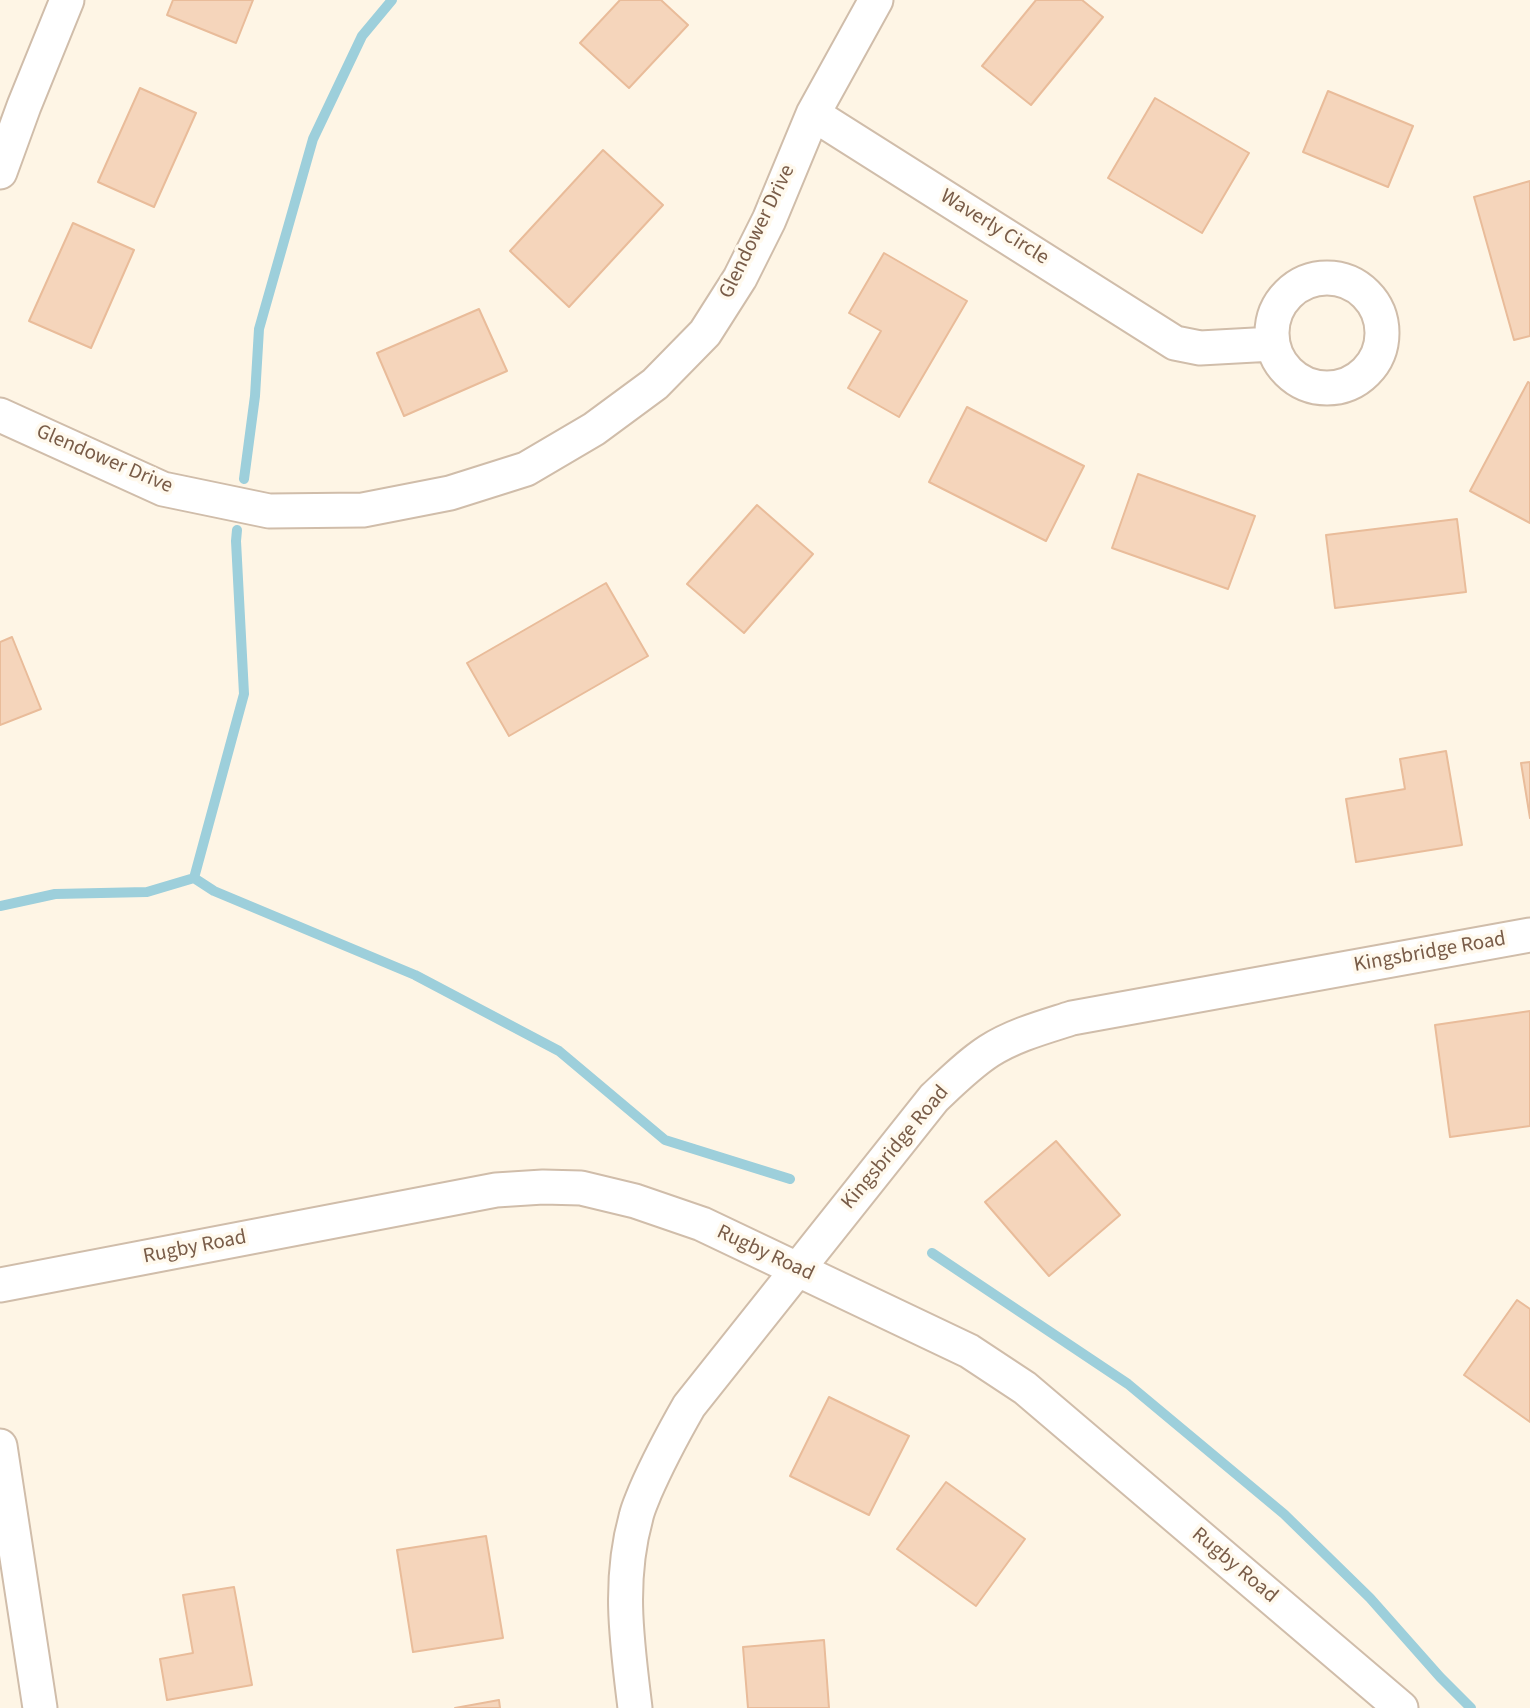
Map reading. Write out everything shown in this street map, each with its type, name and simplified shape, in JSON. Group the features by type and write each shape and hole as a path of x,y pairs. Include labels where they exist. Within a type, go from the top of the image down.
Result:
{"street":[{"path":"0,172 12,100 67,0"},
{"name":"Glendower Drive","path":"0,415 163,489 269,511 363,510 450,493 526,469 594,429 655,384 705,333 740,278 769,220 813,114 876,0"},
{"name":"Waverly Circle","path":"813,114 1175,343 1200,348 1273,344"},
{"name":"Kingsbridge Road","path":"635,1708 626,1632 624,1592 627,1557 636,1514 659,1460 689,1406 934,1098 963,1071 991,1050 1030,1032 1072,1018 1530,935"},
{"name":"Rugby Road","path":"0,1286 496,1190 581,1188 635,1201 702,1224 969,1351 1025,1388 1401,1708"},
{"path":"0,1446 40,1708"}],"building":[{"path":"173,0 253,0 236,43 167,15"},
{"path":"620,0 661,0 688,25 629,88 580,43"},
{"path":"1036,0 1082,0 1103,17 1031,105 982,66"},
{"path":"140,88 196,113 154,207 98,182"},
{"path":"1328,91 1413,126 1388,187 1303,152"},
{"path":"1155,98 1249,153 1202,233 1108,178"},
{"path":"603,150 663,205 569,307 510,251"},
{"path":"1530,181 1530,336 1514,340 1474,197"},
{"path":"73,223 134,250 91,348 29,321"},
{"path":"884,253 967,301 899,417 848,388 881,331 849,313"},
{"path":"479,309 507,371 404,416 377,353"},
{"path":"1528,382 1530,383 1530,523 1470,491"},
{"path":"967,407 1084,466 1046,541 929,482"},
{"path":"1138,474 1255,516 1228,589 1112,548"},
{"path":"757,505 813,554 744,633 687,584"},
{"path":"1457,519 1466,592 1335,608 1326,535"},
{"path":"606,583 648,656 509,736 467,663"},
{"path":"12,637 41,709 0,725 0,642"},
{"path":"1446,751 1462,845 1356,862 1346,799 1405,789 1400,759"},
{"path":"1530,762 1530,818 1521,763"},
{"path":"1530,1011 1530,1126 1450,1137 1435,1025"},
{"path":"1056,1141 1120,1215 1049,1276 985,1202"},
{"path":"1517,1300 1530,1309 1530,1422 1464,1375"},
{"path":"829,1397 909,1436 869,1515 790,1476"},
{"path":"946,1482 1025,1539 976,1606 897,1549"},
{"path":"486,1536 503,1638 413,1652 397,1550"},
{"path":"234,1587 252,1685 167,1700 160,1659 193,1653 183,1595"},
{"path":"824,1640 829,1708 748,1708 743,1647"},
{"path":"499,1700 500,1708 455,1708"}],"waterway":[{"path":"244,479 255,396 259,329 313,139 362,36 392,0"},
{"path":"194,878 244,694 237,530"},
{"path":"194,878 214,891 415,975 559,1051 665,1140 790,1179"},
{"path":"0,906 55,894 147,892 194,878"},
{"path":"932,1253 1128,1384 1284,1514 1370,1598 1471,1708"}]}
